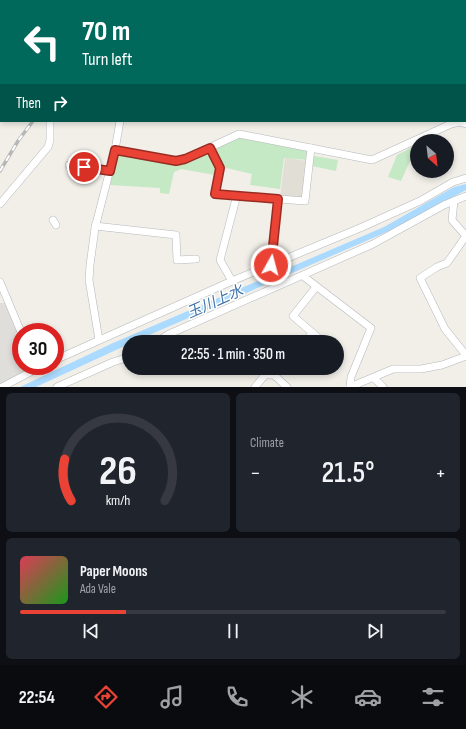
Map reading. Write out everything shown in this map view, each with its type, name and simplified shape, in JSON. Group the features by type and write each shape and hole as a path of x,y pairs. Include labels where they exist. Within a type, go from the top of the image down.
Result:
{"street":[{"path":"0,204 48,147 50,140 50,122"},
{"path":"99,340 89,280 95,226 110,171 120,122"},
{"path":"115,150 176,161 185,159 239,134 372,160 451,124 460,122 466,124"},
{"path":"210,148 220,168 215,194 305,201 311,148"},
{"path":"69,165 110,171"},
{"path":"64,356 232,281 360,228 420,201 453,182 466,178"},
{"path":"232,281 220,260 237,195"},
{"path":"167,335 373,244 466,196"},
{"path":"271,265 278,199"},
{"path":"303,276 372,328 351,377 354,387 392,370 420,369 442,365 466,355 445,329 420,278 437,266 448,263 466,236 452,220 454,201"},
{"path":"95,226 176,235 177,260 196,259"},
{"path":"0,282 17,323"},
{"path":"314,335 293,316 316,287"},
{"path":"57,387 122,359"},
{"path":"2,387 24,375"},
{"path":"255,387 265,375"},
{"path":"274,375 287,387"},
{"path":"374,378 383,387"}],"shaded area":[{"path":"285,158 308,161 303,199 280,197"},
{"path":"0,303 5,303 14,323 12,323 12,375 20,375 0,385"}],"green space":[{"path":"239,138 309,151 308,160 284,158 280,189 250,185 252,174 218,166 215,175 181,169 174,172 169,194 160,193 160,188 110,185 118,154 176,164 185,163"},
{"path":"410,148 410,161 401,181 388,177 397,155"},
{"path":"314,156 338,160 336,171 312,166"}],"water":[{"name":"玉川上水","path":"466,184 466,190 389,231 149,335 132,335 384,227 454,187"},
{"path":"122,339 122,347 64,374 64,366"},
{"path":"45,375 62,375 36,387 20,387"}],"railway":[{"path":"0,171 18,141 32,122"}],"route":[{"path":"84,167 110,171 115,150 176,161 185,159 210,148 220,168 215,194 278,199 271,265"}]}
